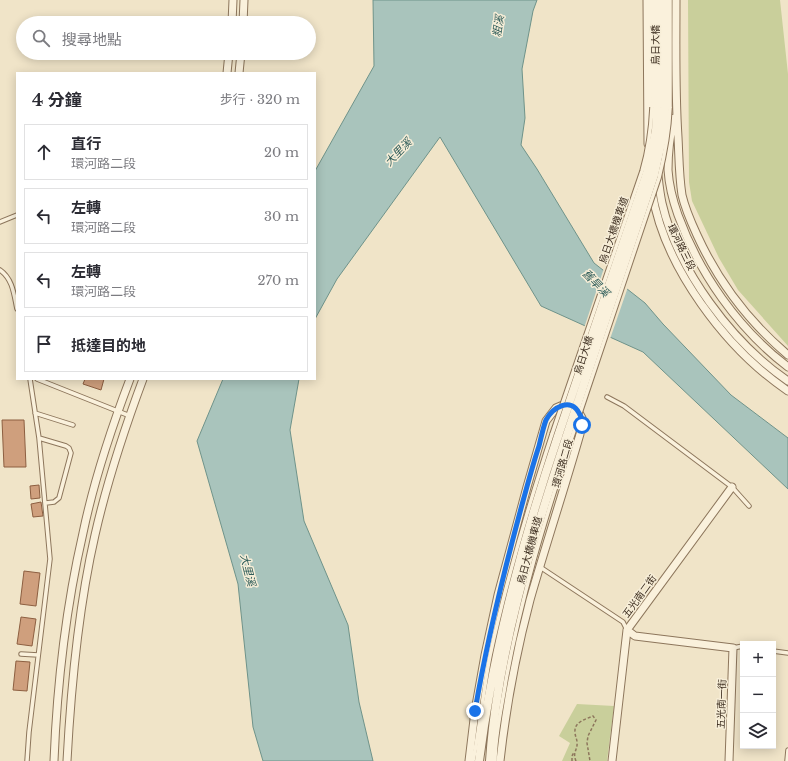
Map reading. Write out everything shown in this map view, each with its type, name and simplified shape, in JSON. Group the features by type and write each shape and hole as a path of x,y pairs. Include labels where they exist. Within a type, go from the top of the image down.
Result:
{"street":[{"path":"232,16 233,0"},
{"path":"243,16 244,0"},
{"name":"環河路三段","path":"647,0 649,177 654,207 664,237 680,269 713,320 734,345 757,367 788,391"},
{"name":"環河路三段","path":"652,0 655,147 662,204 670,229 684,260 701,289 719,315 762,362 788,381"},
{"name":"烏日大橋","path":"479,761 485,712 510,597 647,173 652,153 656,130 657,108 657,0"},
{"name":"烏日大橋","path":"490,761 495,714 504,659 543,493 654,175 660,152 664,130 665,108 665,0"},
{"name":"環河路三段","path":"676,0 676,108 679,169 682,195 694,228 720,277 735,299 756,324 772,342 788,355"},
{"path":"226,72 228,60"},
{"path":"239,72 240,60"},
{"name":"環河路三段","path":"676,108 670,134 668,171 673,200 682,225 695,253 728,305 749,331 768,351 788,366"},
{"path":"54,761 55,723 60,674 74,579 83,533 94,486 130,380"},
{"path":"67,761 73,676 86,581 95,536 107,490 130,416 144,380"},
{"name":"環河路二段","path":"469,761 475,711 498,595 546,420 556,408 563,405 571,406 578,411 582,418 580,434 530,601 505,715 500,761"},
{"name":"五光南二街","path":"612,761 627,630 732,487"},
{"path":"627,630 635,636 734,648"},
{"name":"五光南一街","path":"729,761 734,648"}],"lane":[{"name":"烏日大橋機車道","path":"495,761 500,714 510,661 540,538 543,493 647,151 651,129 652,108 652,0"},
{"name":"烏日大橋機車道","path":"473,761 490,656 505,595 659,178 665,155 669,131 670,108 670,0"},
{"path":"0,222 16,215"},
{"path":"0,270 4,273 12,286 16,304"},
{"path":"12,286 16,285"},
{"path":"27,761 29,732 50,559 46,503 30,380"},
{"path":"40,380 130,416"},
{"path":"607,397 624,406 732,487 749,506"},
{"path":"35,414 73,425"},
{"path":"38,438 66,446 71,453 61,495 54,502 46,503"},
{"path":"540,567 623,622 627,630"},
{"path":"734,648 740,647"},
{"path":"776,651 788,653"},
{"path":"21,654 38,655"},
{"path":"786,761 788,750"}],"path":[{"path":"572,761 572,756 577,742 575,733 576,728 581,722 593,716 596,720 589,732 587,742 590,761"},
{"path":"574,752 576,761"}],"green space":[{"path":"688,0 780,0 788,74 788,346 738,290 719,258 692,201 689,182"},
{"path":"577,704 614,706 607,761 562,761 570,743 559,736"}],"water":[{"path":"373,0 537,0 533,11 522,69 525,118 521,145 594,263 645,303 731,395 788,438 788,489 643,352 541,306 440,137 337,279 316,317 316,169 374,66"},
{"name":"大里溪","path":"223,380 299,380 290,430 304,521 348,625 359,702 373,761 263,761 253,727 238,584 197,441"}],"pier":[{"path":"604,268 628,287 610,339 584,328"}],"building":[{"path":"85,380 104,380 101,390 83,384"},
{"path":"2,420 24,420 26,467 4,467"},
{"path":"39,485 40,498 31,499 30,486"},
{"path":"41,502 43,516 33,517 31,504"},
{"path":"24,571 40,573 36,606 20,604"},
{"path":"21,617 36,619 32,646 17,644"},
{"path":"16,661 30,662 27,691 13,690"}],"route":[{"path":"475,711 498,595 546,420 556,408 563,405 571,406 578,411 582,418 582,425"}],"water label":[{"name":"粗溪","path":"498,26"},
{"name":"舊旱溪","path":"596,283"}]}
